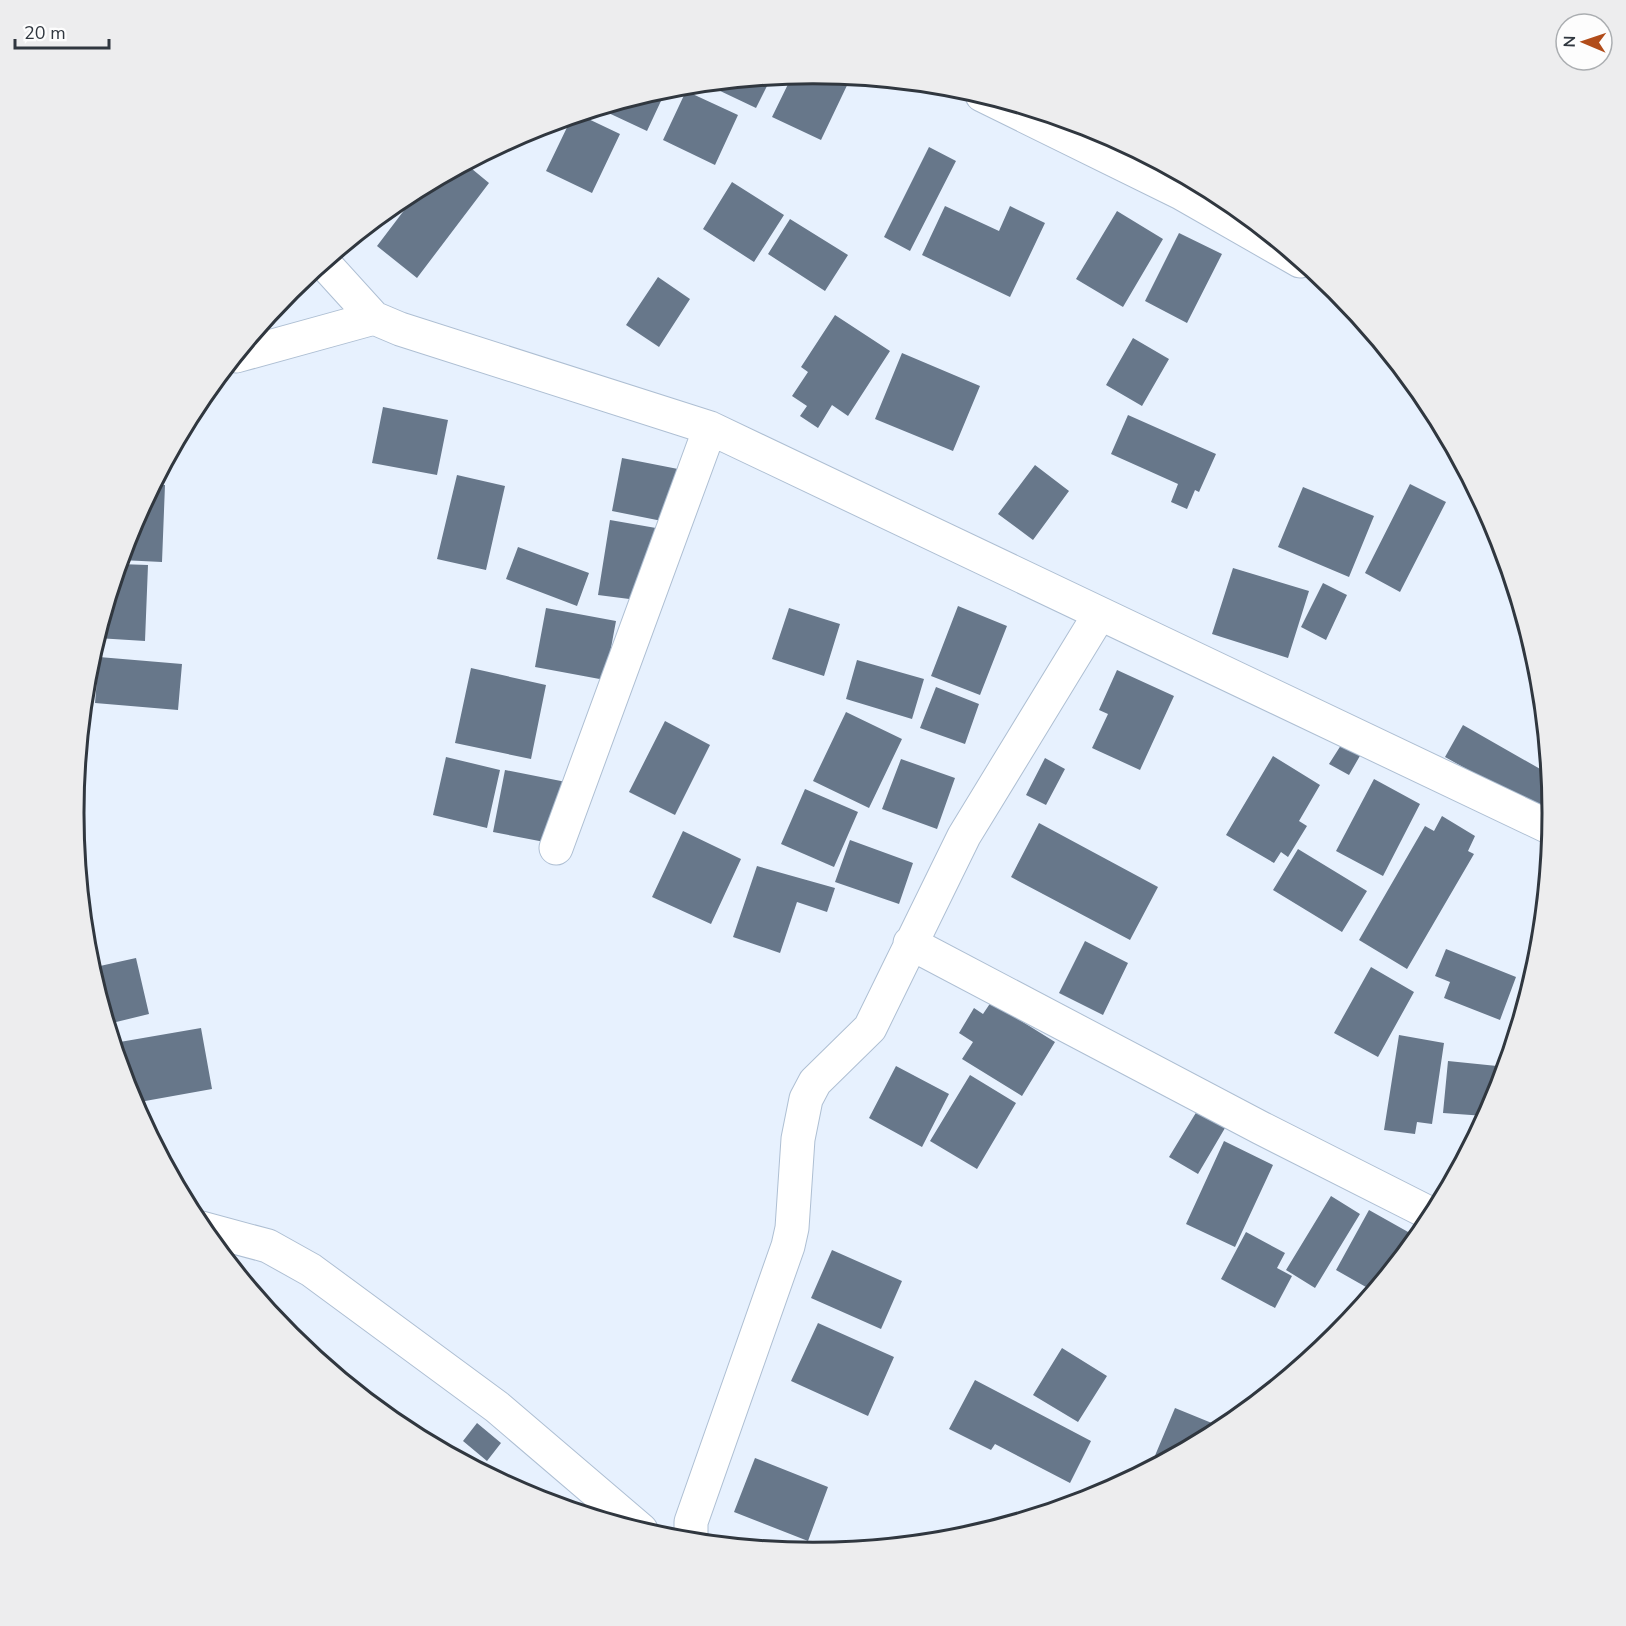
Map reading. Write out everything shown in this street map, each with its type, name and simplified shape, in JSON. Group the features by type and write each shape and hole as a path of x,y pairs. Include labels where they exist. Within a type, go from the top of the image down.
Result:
{"street":[{"path":"1025,116 1181,193 1263,240"},
{"path":"329,268 374,318 422,336 710,428 1542,824"},
{"path":"248,353 374,318"},
{"path":"556,848 710,428"},
{"path":"691,1531 788,1246 799,1128 806,1099 815,1082 870,1028 964,836 1099,615"},
{"path":"910,943 1261,1128 1424,1210"},
{"path":"217,1232 268,1246 310,1270 497,1407 626,1518"}],"building":[{"path":"788,85 847,85 821,140 772,117"},
{"path":"767,86 756,108 718,90"},
{"path":"693,94 738,115 715,165 663,140 684,96"},
{"path":"661,100 647,131 610,113"},
{"path":"590,120 620,134 592,193 546,171 567,127"},
{"path":"929,147 956,161 910,251 884,237"},
{"path":"472,169 489,183 417,278 377,246 405,209 449,182"},
{"path":"732,182 784,215 754,262 703,229"},
{"path":"945,206 999,231 1010,206 1045,223 1010,297 922,255"},
{"path":"1117,211 1163,239 1123,307 1076,279"},
{"path":"790,219 848,255 825,291 768,254"},
{"path":"1179,233 1222,254 1187,323 1145,301"},
{"path":"658,277 690,299 659,347 626,325"},
{"path":"835,315 890,351 848,416 832,405 818,428 800,416 807,406 792,396 808,372 801,367"},
{"path":"1133,338 1169,359 1142,406 1106,385"},
{"path":"902,353 980,386 953,451 875,419"},
{"path":"383,407 448,420 437,475 372,463"},
{"path":"1128,415 1216,454 1199,492 1195,490 1187,509 1171,502 1178,484 1111,454"},
{"path":"622,458 678,469 667,522 612,511"},
{"path":"1035,465 1069,491 1033,540 998,514"},
{"path":"457,475 505,486 486,570 437,559"},
{"path":"1410,484 1446,502 1400,592 1365,573"},
{"path":"162,485 165,485 162,562 130,560 159,491"},
{"path":"1303,487 1374,516 1349,577 1278,547"},
{"path":"610,520 656,528 645,601 598,595"},
{"path":"518,547 589,573 577,606 506,579"},
{"path":"128,564 148,565 145,641 106,639"},
{"path":"1233,568 1309,591 1288,658 1212,634"},
{"path":"1323,583 1347,595 1326,640 1301,627"},
{"path":"958,606 1007,626 980,695 931,676"},
{"path":"546,608 616,621 605,680 535,667"},
{"path":"789,608 840,624 824,676 772,659"},
{"path":"101,657 182,664 178,710 95,703"},
{"path":"857,660 924,679 912,719 846,699"},
{"path":"471,668 546,685 531,759 455,743"},
{"path":"1117,670 1174,696 1140,770 1092,748 1108,714 1099,710"},
{"path":"936,687 979,704 965,744 920,728"},
{"path":"846,712 902,739 869,808 813,781"},
{"path":"665,721 710,745 675,815 629,792"},
{"path":"1463,725 1540,769 1542,811 1445,757"},
{"path":"1343,742 1361,754 1349,775 1329,764"},
{"path":"1273,756 1320,785 1299,821 1307,826 1288,857 1281,852 1274,863 1226,835"},
{"path":"446,757 500,770 487,828 433,815"},
{"path":"1045,758 1065,769 1046,805 1026,795"},
{"path":"901,759 955,778 937,829 882,809"},
{"path":"505,770 566,782 555,844 493,832"},
{"path":"1374,779 1420,804 1383,876 1336,851"},
{"path":"805,789 858,812 834,867 781,844"},
{"path":"1442,816 1475,836 1468,851 1474,854 1407,969 1359,940 1425,826 1434,831"},
{"path":"1039,823 1158,887 1130,940 1011,877"},
{"path":"683,831 741,859 711,924 652,897"},
{"path":"850,840 913,863 899,904 835,882"},
{"path":"1298,849 1367,891 1342,932 1273,890"},
{"path":"757,866 835,888 827,912 797,902 780,953 733,937"},
{"path":"1085,941 1128,963 1103,1015 1059,993"},
{"path":"1446,949 1516,977 1500,1020 1444,998 1450,982 1435,976"},
{"path":"136,958 149,1014 115,1022 101,966"},
{"path":"1371,967 1414,992 1378,1057 1334,1033"},
{"path":"991,1002 1055,1042 1022,1096 962,1059 973,1042 959,1033 974,1008 983,1014"},
{"path":"201,1028 212,1089 143,1101 121,1042"},
{"path":"1399,1035 1444,1043 1432,1124 1417,1122 1415,1134 1384,1130"},
{"path":"1448,1061 1496,1066 1476,1115 1443,1113"},
{"path":"896,1066 949,1094 922,1147 869,1118"},
{"path":"970,1075 1016,1103 977,1169 930,1141"},
{"path":"1197,1111 1225,1128 1198,1174 1169,1157"},
{"path":"1224,1141 1273,1165 1235,1247 1186,1224"},
{"path":"1331,1196 1360,1214 1315,1288 1286,1270"},
{"path":"1369,1210 1409,1232 1366,1287 1336,1270"},
{"path":"1246,1232 1285,1253 1277,1268 1292,1276 1275,1308 1221,1279"},
{"path":"832,1250 902,1281 881,1329 811,1298"},
{"path":"818,1323 894,1357 868,1416 791,1381"},
{"path":"1062,1348 1107,1376 1078,1422 1033,1395"},
{"path":"975,1380 1091,1441 1070,1483 995,1444 991,1450 949,1429"},
{"path":"1175,1408 1212,1423 1177,1444 1155,1456"},
{"path":"477,1423 501,1443 487,1461 463,1441"},
{"path":"755,1458 828,1487 808,1541 734,1512"}]}
